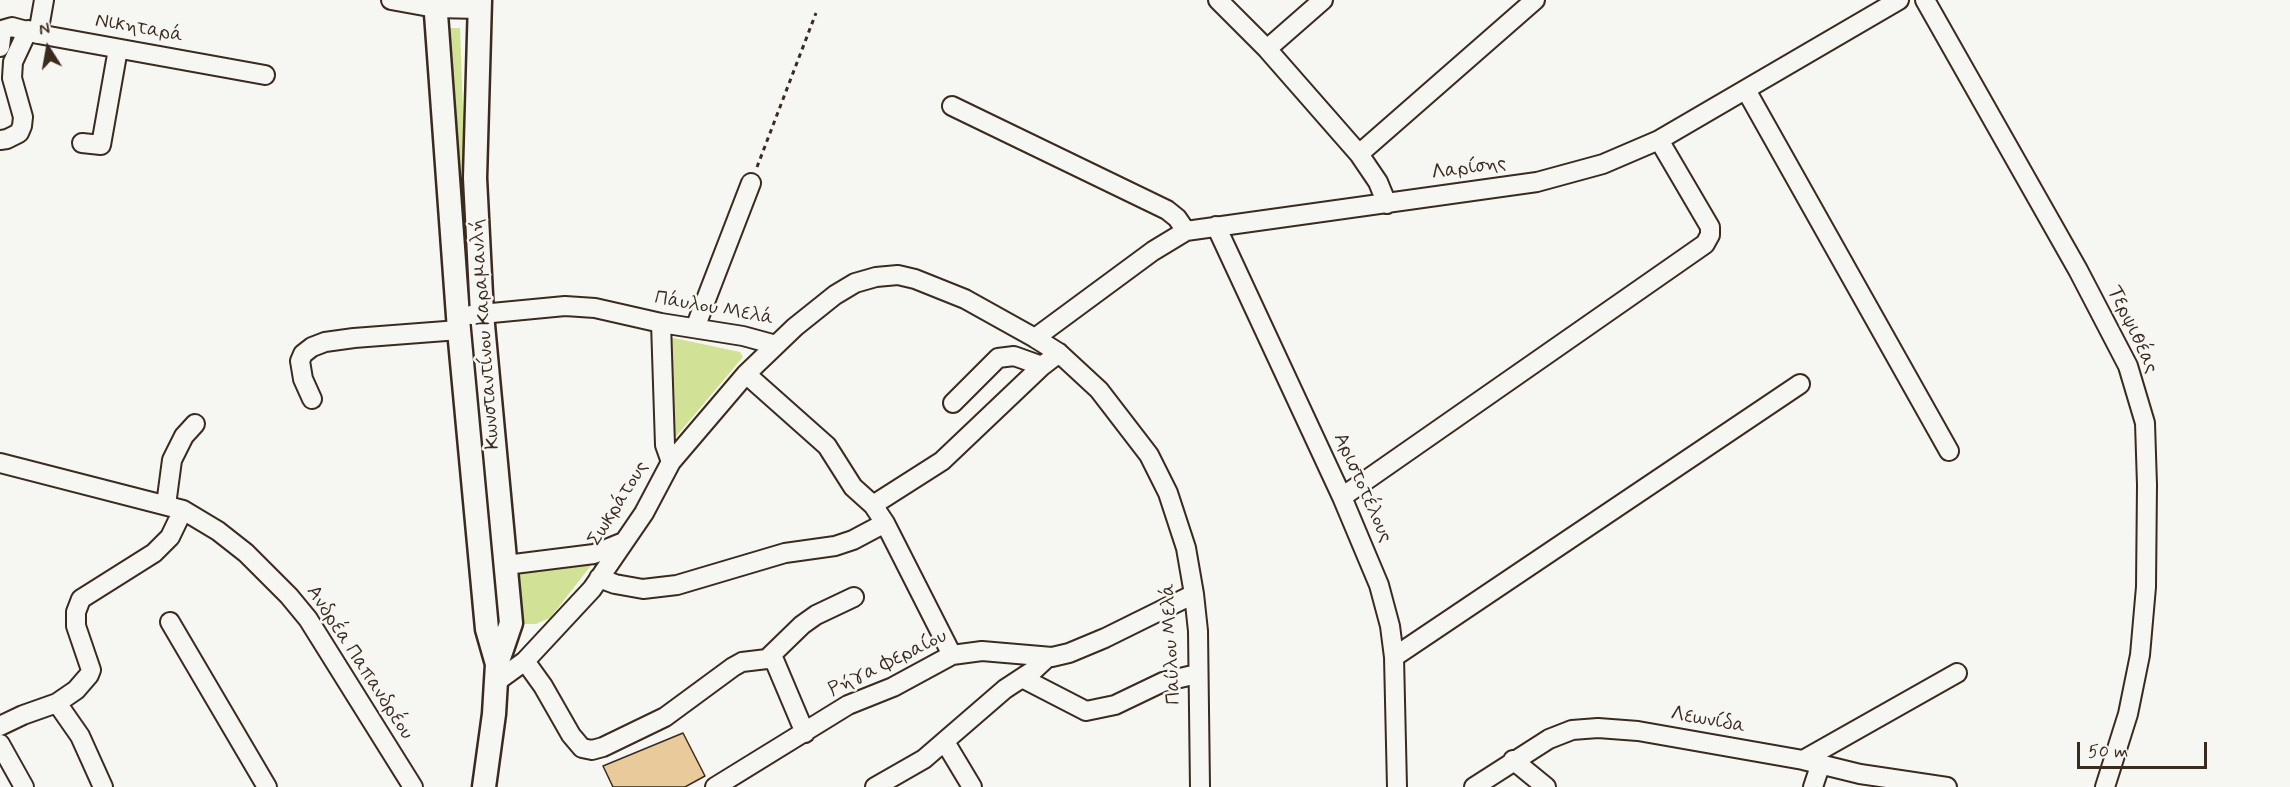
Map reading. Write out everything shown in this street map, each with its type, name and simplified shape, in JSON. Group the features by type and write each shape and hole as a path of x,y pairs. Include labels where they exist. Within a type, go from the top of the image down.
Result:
{"street":[{"path":"0,140 19,133 22,126 23,117 12,78 13,62 33,32 44,0"},
{"path":"391,0 435,4 480,4"},
{"path":"1218,0 1266,49 1359,154 1378,182 1387,204"},
{"path":"1266,49 1323,0"},
{"path":"1359,154 1535,0"},
{"name":"Λαρίσης","path":"1035,338 1153,251 1186,231 1537,182 1603,164 1659,140 1899,0"},
{"name":"Τερψιθέας","path":"1924,0 2078,270 2123,356 2145,423 2146,587 2140,655 2128,714 2106,787"},
{"name":"Κωνσταντίνου Καραμανλή","path":"435,4 459,324 488,629 497,673"},
{"name":"Κωνσταντίνου Καραμανλή","path":"480,4 475,178 482,314 511,622 497,673 484,787"},
{"name":"Νικηταρά","path":"0,47 2,30 12,27 118,49 265,75"},
{"path":"82,143 101,145 118,49"},
{"path":"1746,90 1949,452"},
{"path":"952,106 1167,210 1177,218 1186,231"},
{"path":"1342,497 1705,244 1710,235 1710,227 1659,140"},
{"path":"695,328 751,183"},
{"name":"Αριστοτέλους","path":"1216,226 1342,497 1379,585 1390,626 1394,657 1397,787"},
{"name":"Πάυλου Μελά","path":"312,399 303,380 300,361 303,354 312,347 325,342 459,324 482,314 565,306 595,308 777,345 814,310 855,283 876,277 898,275 915,279 964,299 1035,338"},
{"path":"661,323 662,410 665,445 671,462"},
{"name":"Παύλου Μελά","path":"1035,338 1059,353 1099,390 1149,455 1168,493 1186,548 1194,594 1197,632 1200,787"},
{"name":"Σωκράτους","path":"497,673 525,661 592,589 645,513 671,462 747,374 777,345"},
{"path":"873,505 942,461 1042,366 1059,353"},
{"path":"953,404 998,358 1014,356 1025,358 1042,366"},
{"path":"747,374 827,447 853,487 873,505 885,523 952,655"},
{"path":"1394,657 1800,384"},
{"path":"0,726 23,714 57,703 76,690 89,675 91,670 75,626 76,612 81,599 154,554 170,537 175,507 172,460 184,436 195,424"},
{"name":"Ανδρέα Παπανδρέου","path":"0,462 175,507 218,531 246,553 289,596 308,619 413,787"},
{"path":"599,578 615,584 643,589 677,585 785,553 836,546 854,540 885,523"},
{"path":"506,565 594,555 623,542"},
{"name":"Ρήγα Φεραίου","path":"715,787 848,705 893,687 952,655 982,651 1048,657 1069,653 1105,638 1194,594"},
{"path":"525,661 543,686 571,735 582,748 592,750 665,717 742,662 766,659 802,624 854,597"},
{"path":"170,622 267,787"},
{"path":"772,655 805,733"},
{"path":"875,787 924,759 1005,689 1034,670 1048,657"},
{"path":"1813,787 1812,763 1957,673"},
{"path":"1022,678 1076,708 1086,711 1115,705 1163,682 1197,674"},
{"path":"57,703 80,736 103,787"},
{"name":"Λεωνίδα","path":"1473,787 1513,760 1562,734 1572,730 1598,728 1638,731 1812,763 1855,780 1947,787"},
{"path":"945,742 972,787"},
{"path":"0,744 24,787"},
{"path":"1513,760 1546,787"}],"path":[{"path":"751,183 816,13"}],"green space":[{"path":"445,28 460,28 470,306 465,306"},
{"path":"473,331 478,331 500,630 495,630"},
{"path":"669,337 740,352 743,357 674,439 670,436"},
{"path":"596,559 550,618 536,624 521,622 518,570"}],"building":[{"path":"683,733 705,776 685,787 613,787 603,766"}]}
